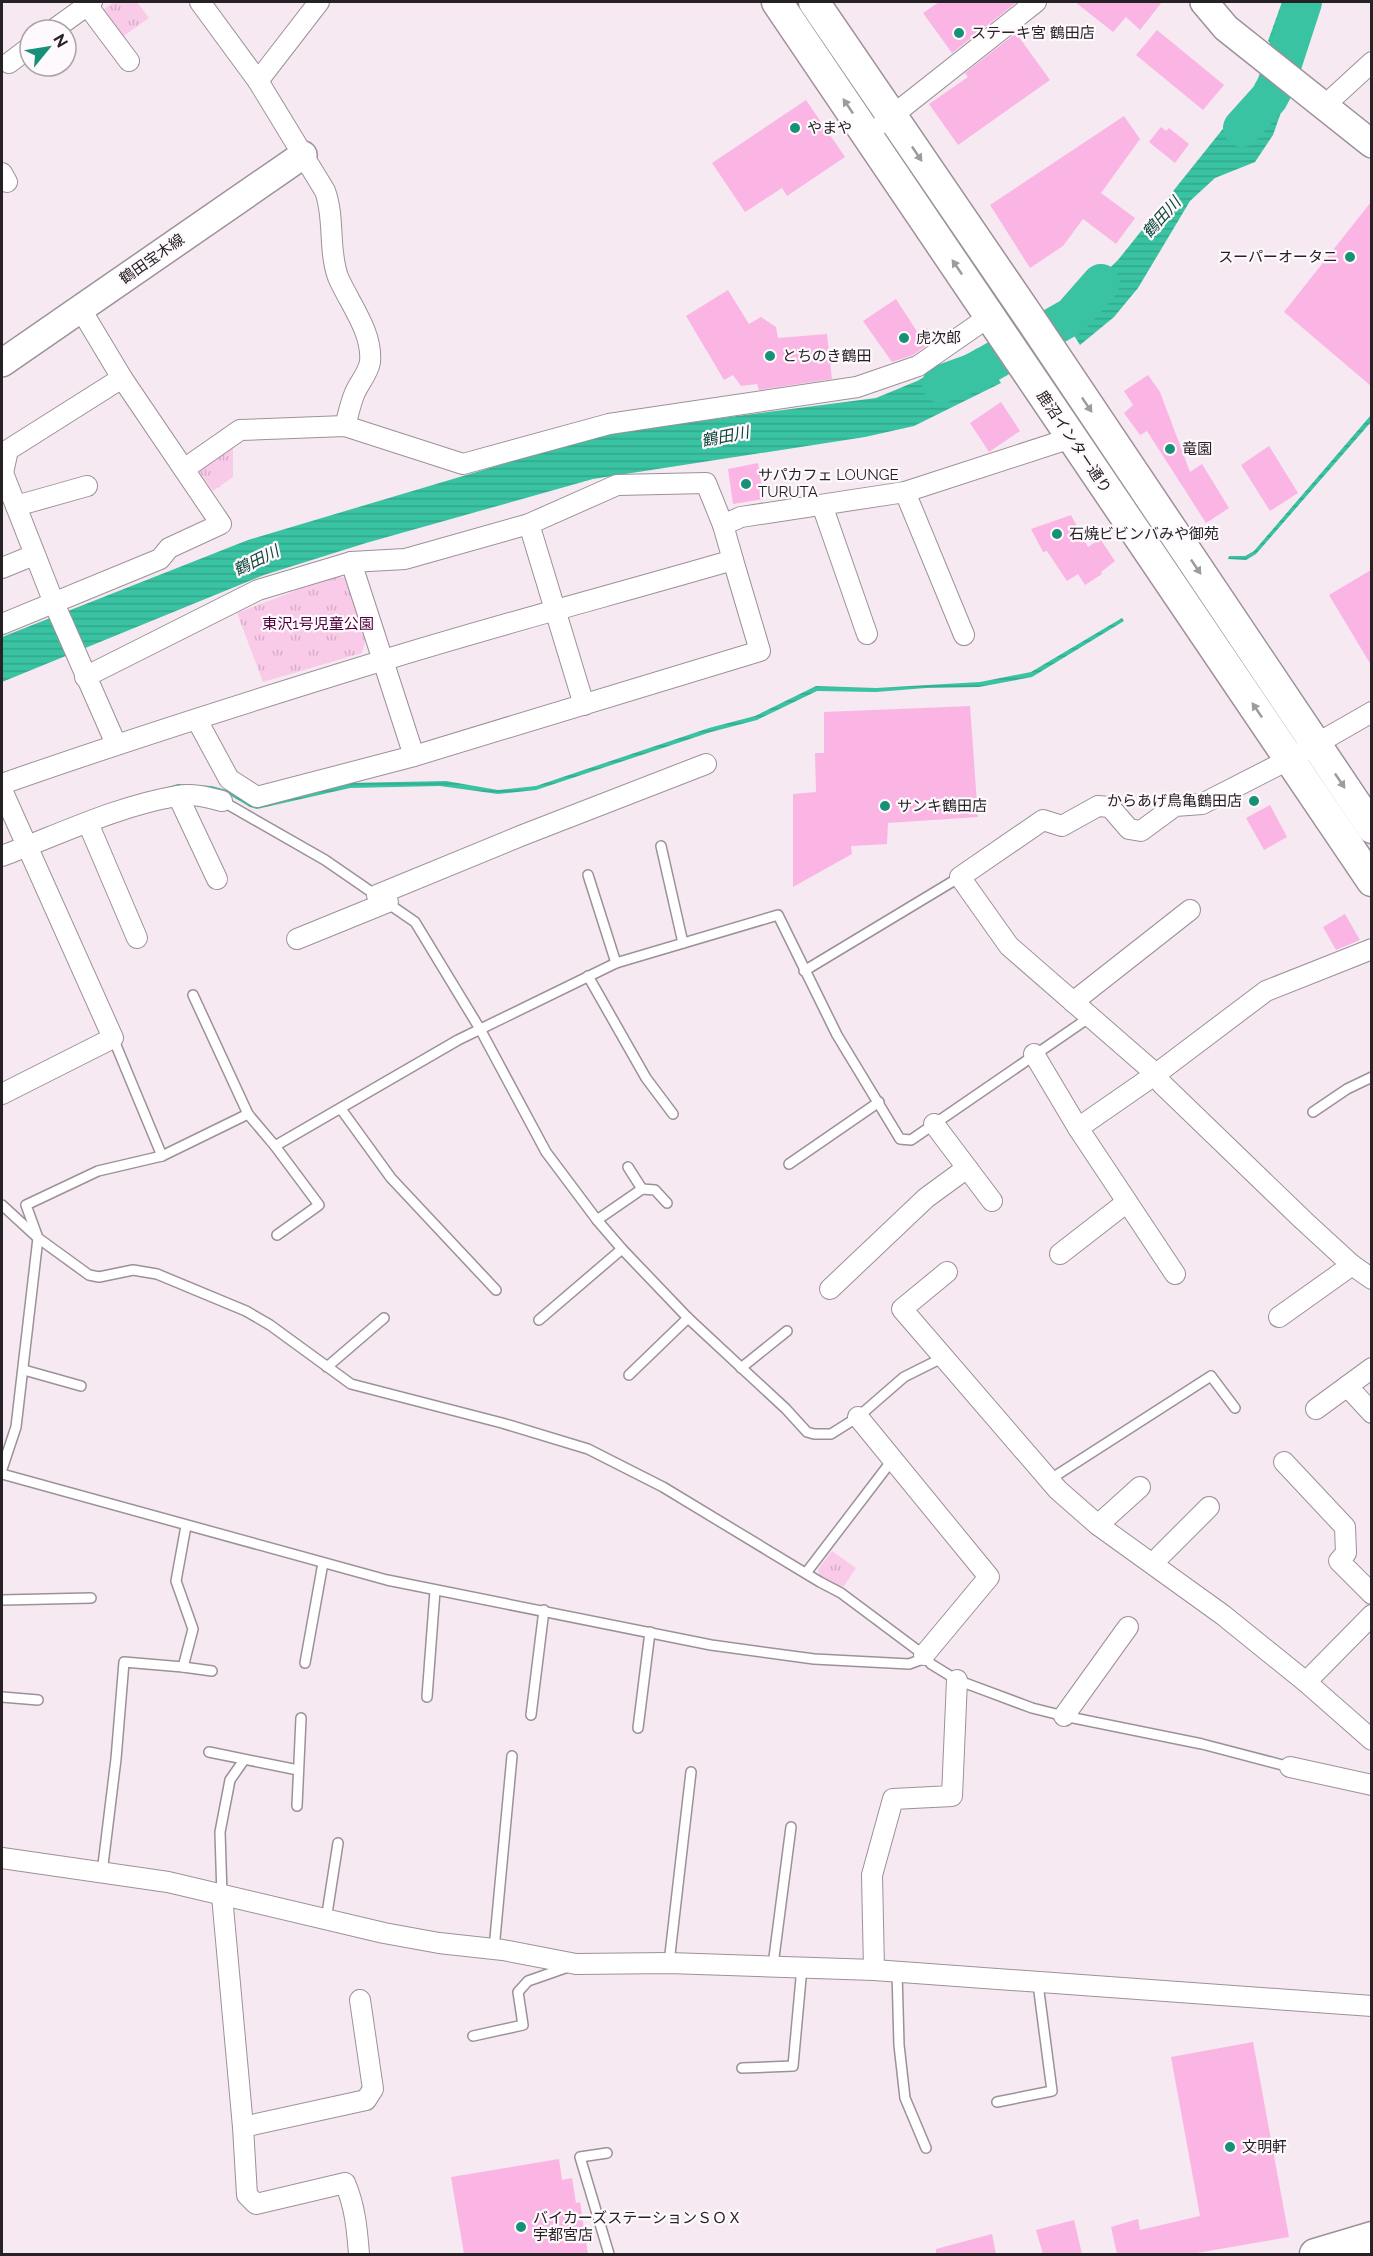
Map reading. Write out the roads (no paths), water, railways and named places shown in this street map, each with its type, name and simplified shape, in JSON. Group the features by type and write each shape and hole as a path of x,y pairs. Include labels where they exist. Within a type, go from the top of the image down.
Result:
{"main road":[{"name":"鹿沼インター通り","path":"777,2 1371,881"},
{"name":"鹿沼インター通り","path":"814,2 1027,314 1371,828"},
{"path":"1315,2254 1371,2237"}],"street":[{"path":"200,2 258,81 325,191 331,206 333,252 338,276 358,314 370,348 370,364 354,394 345,426"},
{"path":"258,81 319,2"},
{"path":"867,135 1035,2"},
{"path":"69,18 90,3 129,61"},
{"path":"1203,3 1226,28 1371,144"},
{"path":"9,63 18,56"},
{"path":"1324,106 1371,62"},
{"name":"鶴田宝木線","path":"2,363 303,155"},
{"path":"2,624 160,559 169,548 221,524 122,378 80,308"},
{"path":"184,469 240,430 345,426 463,464 609,424 857,387 918,366 995,323"},
{"path":"116,744 34,555 3,472 5,446 122,378"},
{"path":"723,525 741,517 905,492 1071,438"},
{"path":"85,677 258,590 351,562 405,559 529,524 617,485 706,483 723,525 760,651 414,756 257,797 229,779 196,720"},
{"path":"16,506 87,486"},
{"path":"905,492 964,634"},
{"path":"822,504 867,634"},
{"path":"529,524 584,705"},
{"path":"2,568 34,555"},
{"path":"2,784 116,744 382,660 733,560"},
{"path":"351,562 414,756"},
{"path":"1371,712 1290,759 1202,804 1175,806 1141,831 1129,829 1110,807 1098,806 1062,826 1043,820 960,877 1009,946 1156,1074 1162,1084 1352,1265 1371,1280"},
{"path":"297,939 523,835 706,764"},
{"path":"2,790 113,1038 2,1094"},
{"path":"2,856 121,810 178,796 204,796 222,801"},
{"path":"178,796 217,879"},
{"path":"88,823 136,938"},
{"path":"1073,1002 1190,909"},
{"path":"1078,1128 1156,1074 1266,991 1371,949"},
{"path":"1034,1054 1078,1128 1175,1274"},
{"path":"934,1124 992,1201"},
{"path":"830,1289 926,1198 968,1168"},
{"path":"1060,1254 1127,1202"},
{"path":"1279,1317 1352,1265"},
{"path":"947,1272 902,1309 1058,1490 1098,1525 1154,1563 1306,1682 1371,1740"},
{"path":"1316,1409 1371,1368"},
{"path":"1347,1386 1371,1413"},
{"path":"858,1417 989,1577 924,1655"},
{"path":"1284,1462 1345,1527 1346,1553 1339,1561 1371,1594"},
{"path":"1098,1525 1140,1487"},
{"path":"1154,1563 1209,1507"},
{"path":"1306,1682 1371,1615"},
{"path":"1064,1716 1128,1627"},
{"path":"874,1970 872,1875 893,1799 952,1796 957,1680"},
{"path":"1290,1767 1371,1785"},
{"path":"2,1858 168,1882 326,1920 439,1943 494,1949 576,1964 773,1965 874,1970 1038,1984 1148,1989 1371,2006"},
{"path":"222,1896 247,2195 256,2204 345,2183 356,2219 359,2254"},
{"path":"243,2127 366,2100 373,2089 360,2000"}],"lane":[{"path":"222,801 325,860 415,922 480,1029 546,1152 597,1220 688,1318 807,1431 814,1434 831,1434 858,1417 904,1377 944,1357"},
{"path":"661,846 683,943"},
{"path":"588,875 616,963"},
{"path":"804,971 960,877"},
{"path":"275,1146 458,1040 616,963 778,915 837,1035 900,1139 910,1140 1090,1017"},
{"path":"588,976 646,1078 673,1114"},
{"path":"193,994 248,1114 319,1205 277,1235"},
{"path":"113,1038 162,1156"},
{"path":"1313,1112 1347,1089 1371,1077"},
{"path":"789,1164 879,1102"},
{"path":"341,1109 391,1178 496,1290"},
{"path":"2,1469 16,1427 38,1238 26,1206 98,1171 162,1156 248,1114"},
{"path":"628,1167 642,1189"},
{"path":"597,1220 642,1189 655,1190 667,1203"},
{"path":"2,1205 38,1238 89,1275 99,1277 133,1270 157,1274 246,1311 270,1325 351,1384 502,1423 588,1449 663,1486 841,1593 924,1655 932,1664 957,1680 1064,1716 1202,1744 1290,1767"},
{"path":"539,1320 622,1249"},
{"path":"327,1366 384,1317"},
{"path":"629,1375 688,1318"},
{"path":"741,1368 787,1330"},
{"path":"24,1370 81,1386"},
{"path":"1049,1480 1211,1376 1235,1408"},
{"path":"807,1573 893,1459"},
{"path":"2,1474 186,1526 435,1591 544,1610 711,1644 814,1659 909,1664 920,1660 924,1655"},
{"path":"183,1667 193,1629 177,1581 186,1526"},
{"path":"305,1663 323,1563"},
{"path":"427,1697 435,1591"},
{"path":"2,1600 91,1598"},
{"path":"531,1715 544,1610"},
{"path":"638,1728 650,1632"},
{"path":"102,1873 116,1759 124,1662 212,1671"},
{"path":"2,1697 38,1700"},
{"path":"297,1806 301,1718"},
{"path":"209,1752 244,1761 298,1770"},
{"path":"494,1949 512,1756"},
{"path":"222,1896 220,1832 230,1780 244,1761"},
{"path":"669,1963 691,1772"},
{"path":"773,1965 791,1827"},
{"path":"326,1920 338,1843"},
{"path":"473,2036 523,2025 518,1992 528,1981 576,1964"},
{"path":"742,2068 793,2066 802,1967"},
{"path":"897,1972 899,2045 905,2098 926,2148"},
{"path":"998,2102 1052,2091 1038,1984"},
{"path":"607,2153 580,2157 609,2254"}],"water":[{"path":"1282,2 1321,2 1298,65 1268,41"},
{"path":"1262,80 1286,98 1273,135 1255,162 1215,178 1190,201 1138,288 1114,317 1080,345 1061,315 1118,260"},
{"path":"978,348 1001,383 914,426 865,437 593,479 366,543 264,575 2,682 2,637 248,540 607,433 876,398 917,381"},
{"path":"1371,415 1371,422 1256,554 1246,560 1228,559 1229,556 1245,556 1254,551"},
{"path":"1122,618 1124,621 1032,677 979,687 876,692 817,691 757,720 711,732 536,790 498,794 440,786 350,788 257,809 228,794 209,790 2,850 2,845 73,817 178,784 212,786 230,791 348,783 446,781 498,790 536,786 709,728 755,716 816,686 876,688 980,682 1031,672"}],"waterway":[{"name":"鶴田川","path":"1242,128 1269,98 1276,85 1303,2"},
{"name":"鶴田川","path":"941,384 983,369 1072,316 1101,283"}],"place":[{"name":"ステーキ宮 鶴田店","path":"959,33"},
{"name":"やまや","path":"795,128"},
{"name":"スーパーオータニ","path":"1350,257"},
{"name":"虎次郎","path":"904,338"},
{"name":"とちのき鶴田","path":"770,356"},
{"name":"竜園","path":"1170,449"},
{"name":"サパカフェ LOUNGE TURUTA","path":"746,484"},
{"name":"石焼ビビンバみや御苑","path":"1057,534"},
{"name":"からあげ鳥亀鶴田店","path":"1254,801"},
{"name":"サンキ鶴田店","path":"885,806"},
{"name":"文明軒","path":"1230,2147"},
{"name":"バイカーズステーションＳＯＸ 宇都宮店","path":"521,2227"}],"park label":[{"name":"東沢1号児童公園","path":"318,624"}]}
